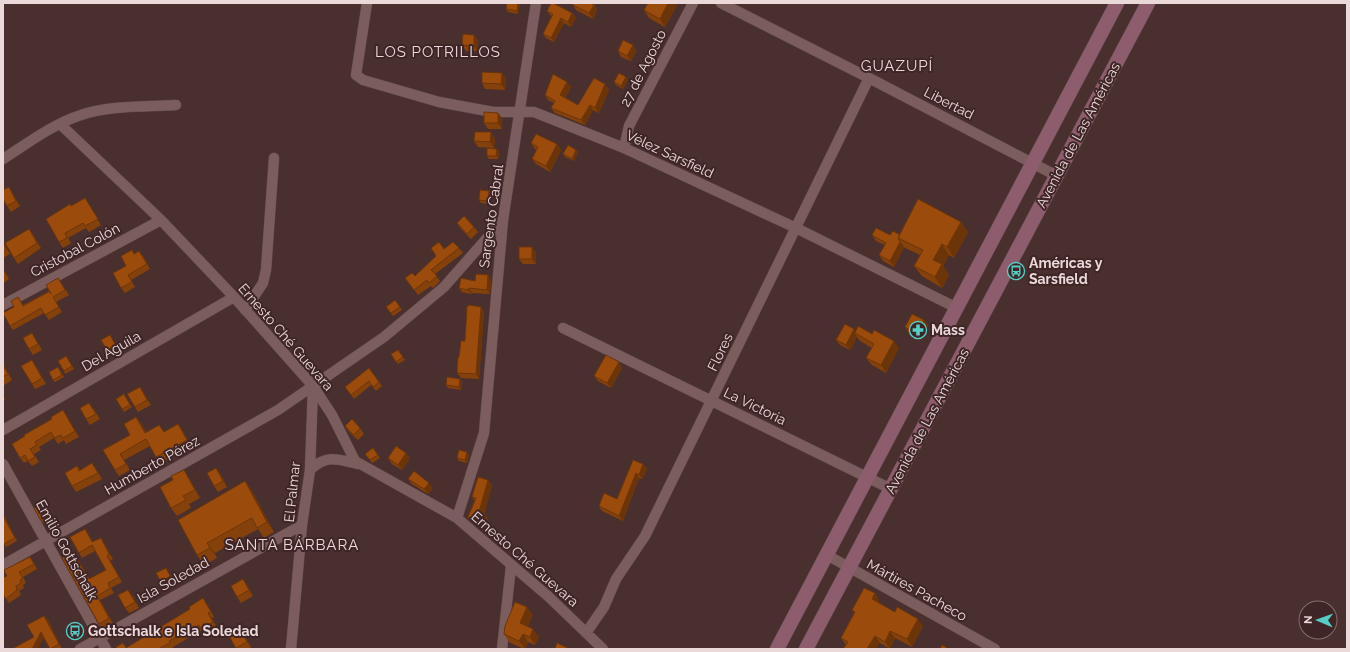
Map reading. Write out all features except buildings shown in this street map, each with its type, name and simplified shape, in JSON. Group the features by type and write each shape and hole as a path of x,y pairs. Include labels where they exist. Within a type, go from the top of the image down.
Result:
{"main road":[{"name":"Avenida de Las Américas","path":"777,649 1117,3"},
{"name":"Avenida de Las Américas","path":"806,649 1148,3"}],"street":[{"name":"Vélez Sarsfield","path":"367,3 356,75 363,80 439,102 493,112 534,112 624,148 796,228 957,308"},
{"name":"Sargento Cabral","path":"457,518 484,433 503,220 521,111 536,3"},
{"name":"27 de Agosto","path":"624,148 629,126 692,3"},
{"name":"Libertad","path":"721,3 1057,176"},
{"name":"Flores","path":"586,633 604,607 616,579 645,536 869,78"},
{"path":"3,159 60,124 82,114 107,110 176,105"},
{"name":"Ernesto Ché Guevara","path":"60,124 161,220 313,386 332,415 355,461 358,464 457,518 548,597 603,649"},
{"path":"245,310 262,283 266,270 274,158"},
{"name":"Cristobal Colón","path":"3,305 161,220"},
{"name":"Humberto Pérez","path":"3,565 278,410 313,386 384,337 444,286 503,220"},
{"name":"Del Aguila","path":"3,430 234,298"},
{"name":"La Victoria","path":"563,328 891,490"},
{"name":"El Palmar","path":"291,649 302,525 310,470 313,386"},
{"path":"310,470 318,462 327,459 336,459 358,464"},
{"name":"Emilio Gottschalk","path":"3,464 106,649"},
{"name":"Isla Soledad","path":"80,649 302,525"},
{"name":"Mártires Pacheco","path":"826,555 994,649"},
{"path":"502,649 511,566"}],"place":[{"name":"Américas y Sarsfield","path":"1016,271"},
{"name":"Mass","path":"918,330"},
{"name":"Gottschalk e Isla Soledad","path":"75,631"}],"district":[{"name":"LOS POTRILLOS","path":"438,52"},
{"name":"GUAZUPÍ","path":"897,66"},
{"name":"SANTA BÁRBARA","path":"292,545"}]}
